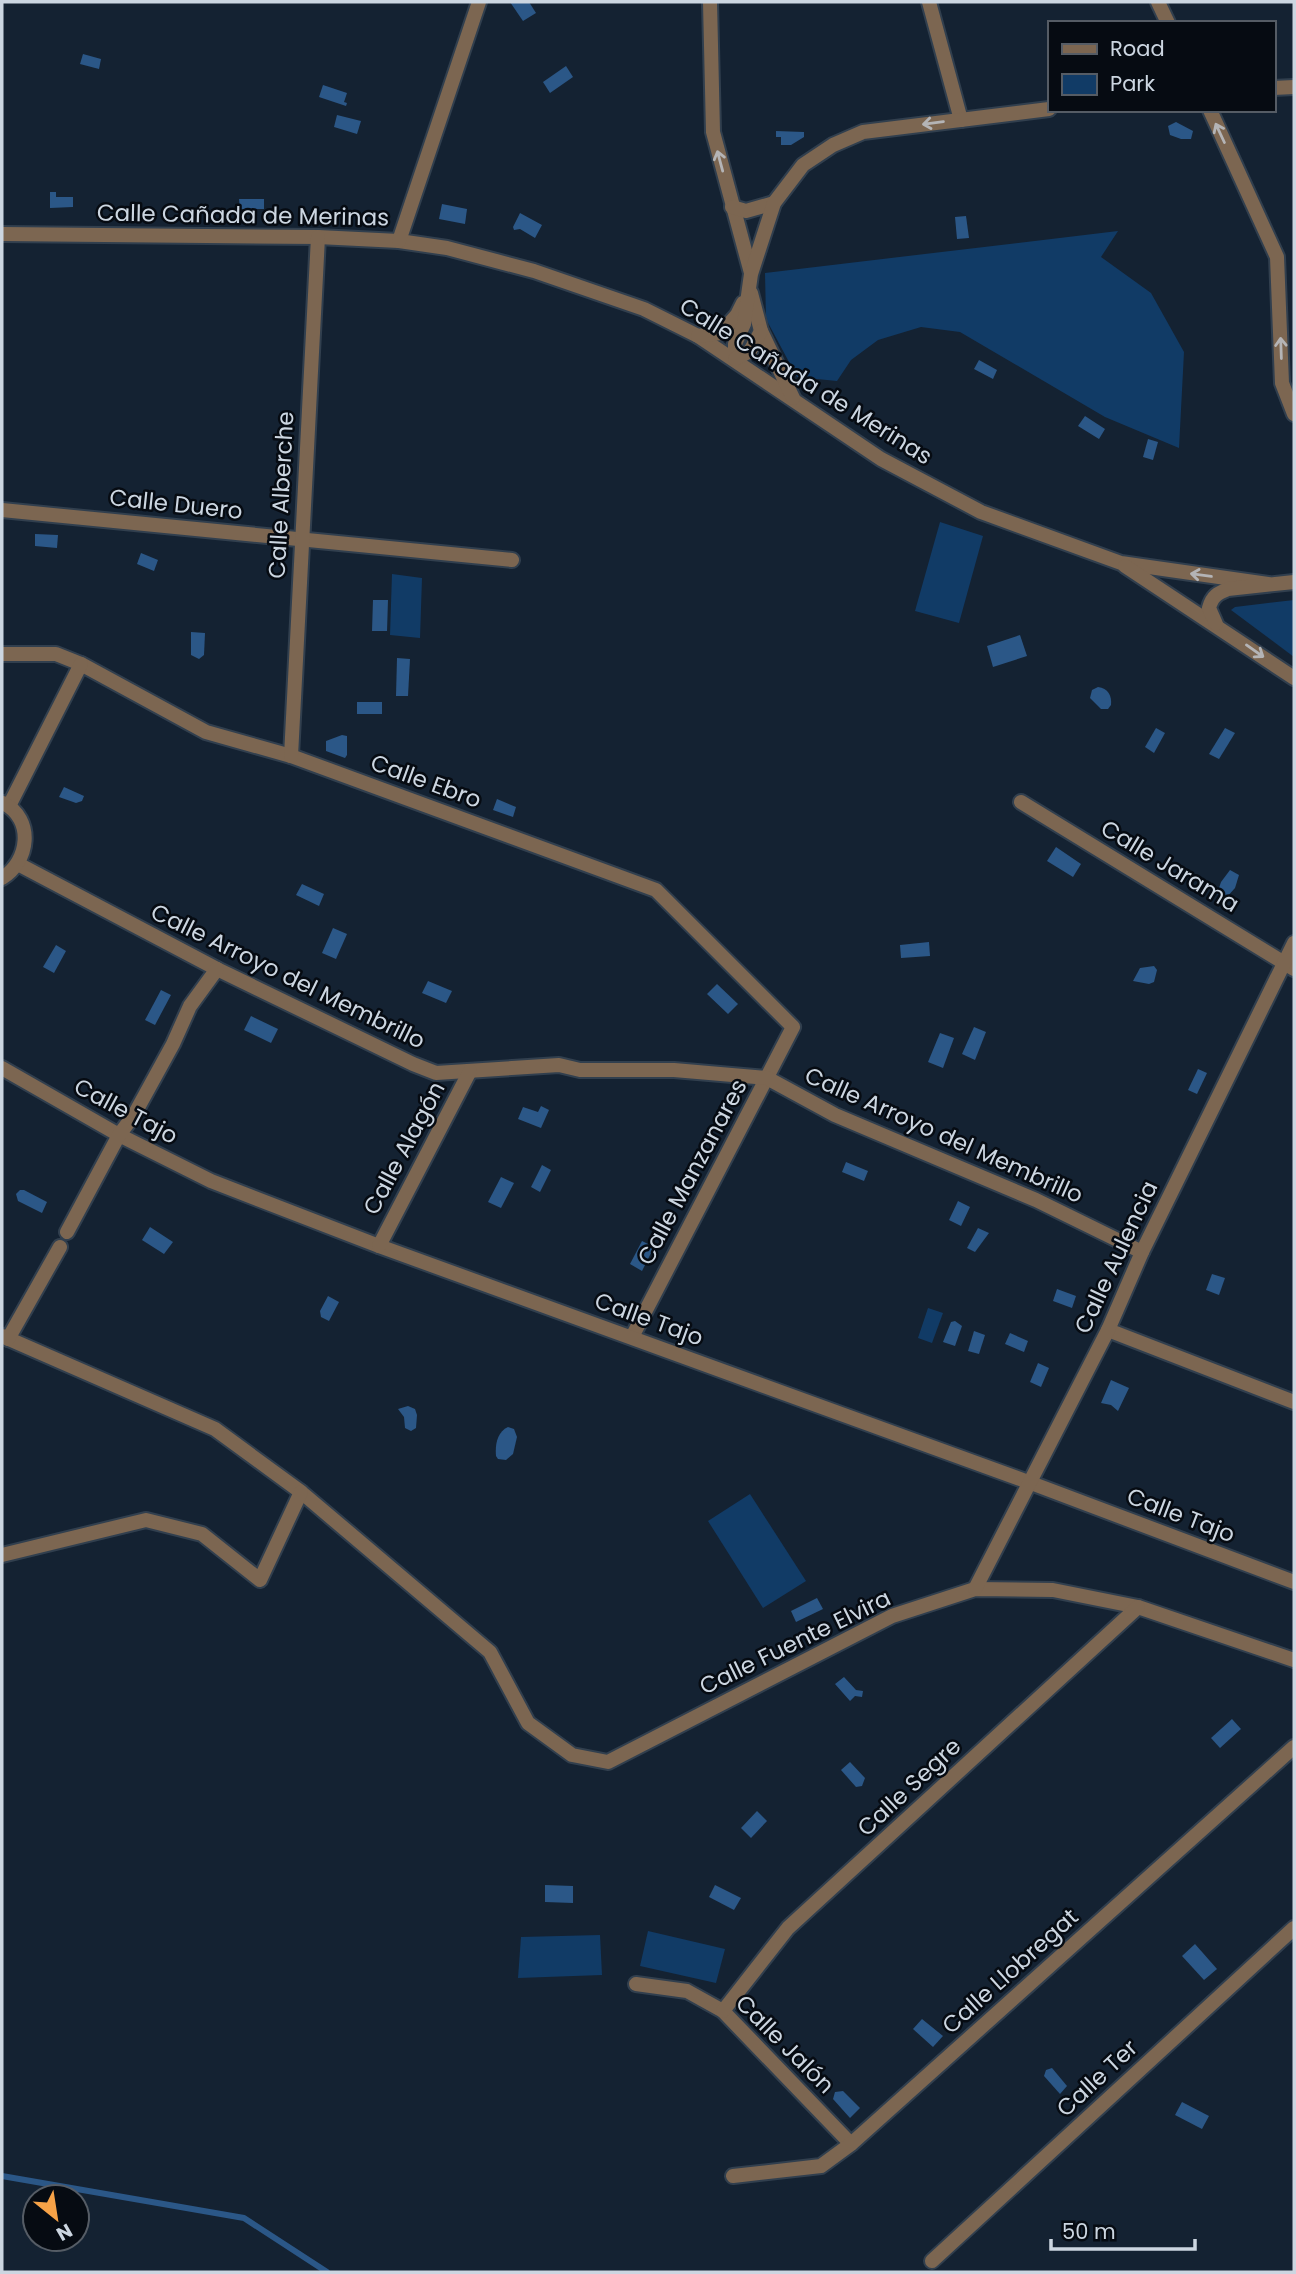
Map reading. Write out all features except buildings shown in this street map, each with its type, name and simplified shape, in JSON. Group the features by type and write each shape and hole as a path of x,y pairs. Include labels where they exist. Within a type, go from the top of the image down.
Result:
{"street":[{"path":"399,241 479,2"},
{"path":"709,2 713,132 761,331 794,400"},
{"path":"929,2 961,120"},
{"path":"1158,2 1167,21"},
{"path":"1275,88 1294,87"},
{"path":"698,336 721,333 737,315 774,203 803,165 833,145 863,132 1048,109"},
{"path":"1211,112 1278,257 1282,383 1294,414"},
{"path":"732,207 746,212 774,203"},
{"name":"Calle Cañada de Merinas","path":"2,234 318,237 399,241 447,248 534,271 644,309 698,336 881,459 981,512 1121,563"},
{"name":"Calle Alberche","path":"290,755 318,237"},
{"path":"734,359 735,344 744,324 750,281"},
{"path":"734,359 750,351 761,331"},
{"name":"Calle Duero","path":"2,510 512,560"},
{"path":"1121,563 1268,584"},
{"path":"1121,563 1294,678"},
{"path":"1216,624 1209,608 1212,597 1219,593 1294,582"},
{"name":"Calle Ebro","path":"2,654 56,654 81,664 206,732 290,755 656,890 793,1027"},
{"path":"2,878 18,864 24,849 25,834 20,818 6,805 81,664"},
{"name":"Calle Jarama","path":"1021,802 1289,966"},
{"name":"Calle Arroyo del Membrillo","path":"18,864 217,969 436,1073 559,1065 580,1070 674,1070 767,1078 835,1115 1036,1200 1142,1252"},
{"name":"Calle Aulencia","path":"975,1589 1108,1331 1142,1252 1289,966 1294,943"},
{"path":"67,1232 119,1135 134,1115 190,1006 217,969"},
{"name":"Calle Manzanares","path":"632,1337 793,1027"},
{"name":"Calle Tajo","path":"2,1068 119,1135 211,1181 379,1246 1031,1483 1294,1582"},
{"name":"Calle Alagón","path":"379,1246 470,1071"},
{"path":"2,1555 146,1520 202,1534 260,1580 301,1492 215,1429 5,1338 60,1247"},
{"path":"1108,1331 1294,1402"},
{"name":"Calle Fuente Elvira","path":"301,1492 490,1652 528,1723 572,1755 608,1762 892,1616 975,1589 1053,1590 1138,1607 1294,1660"},
{"name":"Calle Segre","path":"723,2011 788,1928 1138,1607"},
{"name":"Calle Llobregat","path":"733,2176 821,2166 851,2144 1294,1747"},
{"name":"Calle Ter","path":"932,2261 1294,1927"},
{"name":"Calle Jalón","path":"636,1984 687,1992 723,2011 851,2144"}],"green space":[{"path":"1118,231 1101,257 1151,293 1184,352 1179,448 1105,417 960,332 921,327 878,340 851,360 837,381 797,377 766,319 765,273"},
{"path":"940,522 983,536 959,623 915,611"},
{"path":"392,574 422,578 420,638 390,635"},
{"path":"1294,600 1294,657 1231,610 1235,607"},
{"path":"928,1308 943,1313 932,1343 918,1338"},
{"path":"750,1494 806,1581 763,1608 708,1521"},
{"path":"648,1931 725,1949 716,1983 640,1966"},
{"path":"600,1935 602,1975 518,1978 521,1937"}],"shaded area":[{"path":"510,2 529,2 536,13 523,21"},
{"path":"83,54 101,59 99,69 80,64"},
{"path":"566,66 573,77 550,93 543,82"},
{"path":"323,85 347,93 344,102 347,103 346,106 319,97"},
{"path":"337,115 361,121 357,134 334,127"},
{"path":"1176,122 1193,131 1191,139 1170,135 1168,126"},
{"path":"776,131 804,132 804,137 791,145 781,145 781,137 776,137"},
{"path":"50,192 56,192 56,197 73,197 73,207 50,208"},
{"path":"239,199 264,199 264,209 240,209"},
{"path":"442,204 467,209 465,224 439,219"},
{"path":"520,213 542,225 535,238 520,229 514,230"},
{"path":"966,216 969,238 957,239 955,217"},
{"path":"979,360 997,370 993,379 974,369"},
{"path":"1085,416 1105,429 1099,439 1078,426"},
{"path":"1148,439 1158,442 1153,460 1143,457"},
{"path":"35,534 58,535 57,548 35,546"},
{"path":"141,553 158,560 154,571 137,564"},
{"path":"373,600 388,600 387,631 372,631"},
{"path":"191,632 205,633 204,655 199,659 191,655"},
{"path":"1020,635 1027,656 993,667 987,646"},
{"path":"397,658 410,659 408,696 396,696"},
{"path":"1098,687 1107,691 1110,696 1111,705 1108,709 1101,709 1090,698 1092,690"},
{"path":"357,702 382,702 382,714 357,714"},
{"path":"1156,728 1165,733 1154,753 1145,747"},
{"path":"1225,728 1235,733 1219,759 1209,754"},
{"path":"342,735 347,736 345,758 326,751 326,741"},
{"path":"64,787 84,796 82,801 76,803 59,797"},
{"path":"497,799 516,807 513,817 493,810"},
{"path":"1056,847 1081,864 1073,877 1047,861"},
{"path":"1230,870 1239,875 1235,888 1226,898 1217,894 1221,882"},
{"path":"302,884 324,894 319,906 296,895"},
{"path":"333,928 347,934 336,959 322,953"},
{"path":"929,942 930,956 901,958 900,945"},
{"path":"56,945 66,951 54,973 43,967"},
{"path":"1154,966 1157,970 1154,982 1149,984 1133,981 1140,968"},
{"path":"428,981 452,991 446,1003 422,993"},
{"path":"717,984 738,1004 728,1014 707,994"},
{"path":"161,990 171,995 155,1025 145,1020"},
{"path":"251,1016 278,1029 271,1043 244,1030"},
{"path":"974,1027 986,1032 975,1060 962,1054"},
{"path":"940,1033 954,1038 943,1068 928,1062"},
{"path":"1198,1069 1207,1073 1197,1094 1188,1090"},
{"path":"541,1106 549,1110 541,1128 518,1119 523,1107 538,1112"},
{"path":"846,1162 868,1171 864,1181 842,1172"},
{"path":"542,1165 551,1170 540,1192 531,1187"},
{"path":"501,1177 514,1183 501,1208 488,1202"},
{"path":"20,1190 47,1202 42,1213 18,1201 16,1194"},
{"path":"958,1201 970,1207 961,1226 949,1220"},
{"path":"150,1227 173,1242 164,1254 142,1240"},
{"path":"978,1228 989,1233 975,1252 967,1248"},
{"path":"642,1241 654,1247 642,1271 630,1264"},
{"path":"1212,1274 1225,1278 1219,1295 1206,1290"},
{"path":"1057,1289 1076,1296 1072,1308 1053,1301"},
{"path":"328,1296 339,1302 329,1321 321,1317 320,1311"},
{"path":"955,1321 962,1326 955,1346 943,1342 951,1322"},
{"path":"974,1331 985,1335 979,1354 968,1351"},
{"path":"1010,1333 1028,1341 1024,1352 1005,1344"},
{"path":"1038,1363 1049,1368 1041,1387 1030,1382"},
{"path":"1111,1380 1129,1388 1118,1411 1111,1405 1101,1403"},
{"path":"408,1406 415,1409 417,1415 416,1428 411,1431 405,1428 404,1417 398,1409"},
{"path":"508,1427 514,1429 517,1437 513,1454 506,1460 498,1459 498,1439 501,1432"},
{"path":"817,1598 823,1609 796,1622 791,1611"},
{"path":"844,1677 856,1690 863,1691 862,1697 855,1696 850,1701 835,1684"},
{"path":"1232,1719 1241,1729 1220,1748 1211,1738"},
{"path":"850,1762 865,1778 862,1786 856,1787 841,1770"},
{"path":"757,1811 767,1821 751,1838 741,1828"},
{"path":"545,1885 573,1886 573,1903 545,1902"},
{"path":"715,1885 741,1898 734,1910 709,1897"},
{"path":"1195,1944 1217,1969 1204,1980 1182,1956"},
{"path":"922,2019 943,2036 933,2047 913,2029"},
{"path":"1052,2068 1067,2086 1060,2094 1044,2076 1046,2070"},
{"path":"843,2091 860,2108 850,2118 833,2099 835,2092"},
{"path":"1182,2102 1209,2116 1202,2129 1175,2115"}],"waterway":[{"path":"2,2176 244,2218 327,2272"}]}
